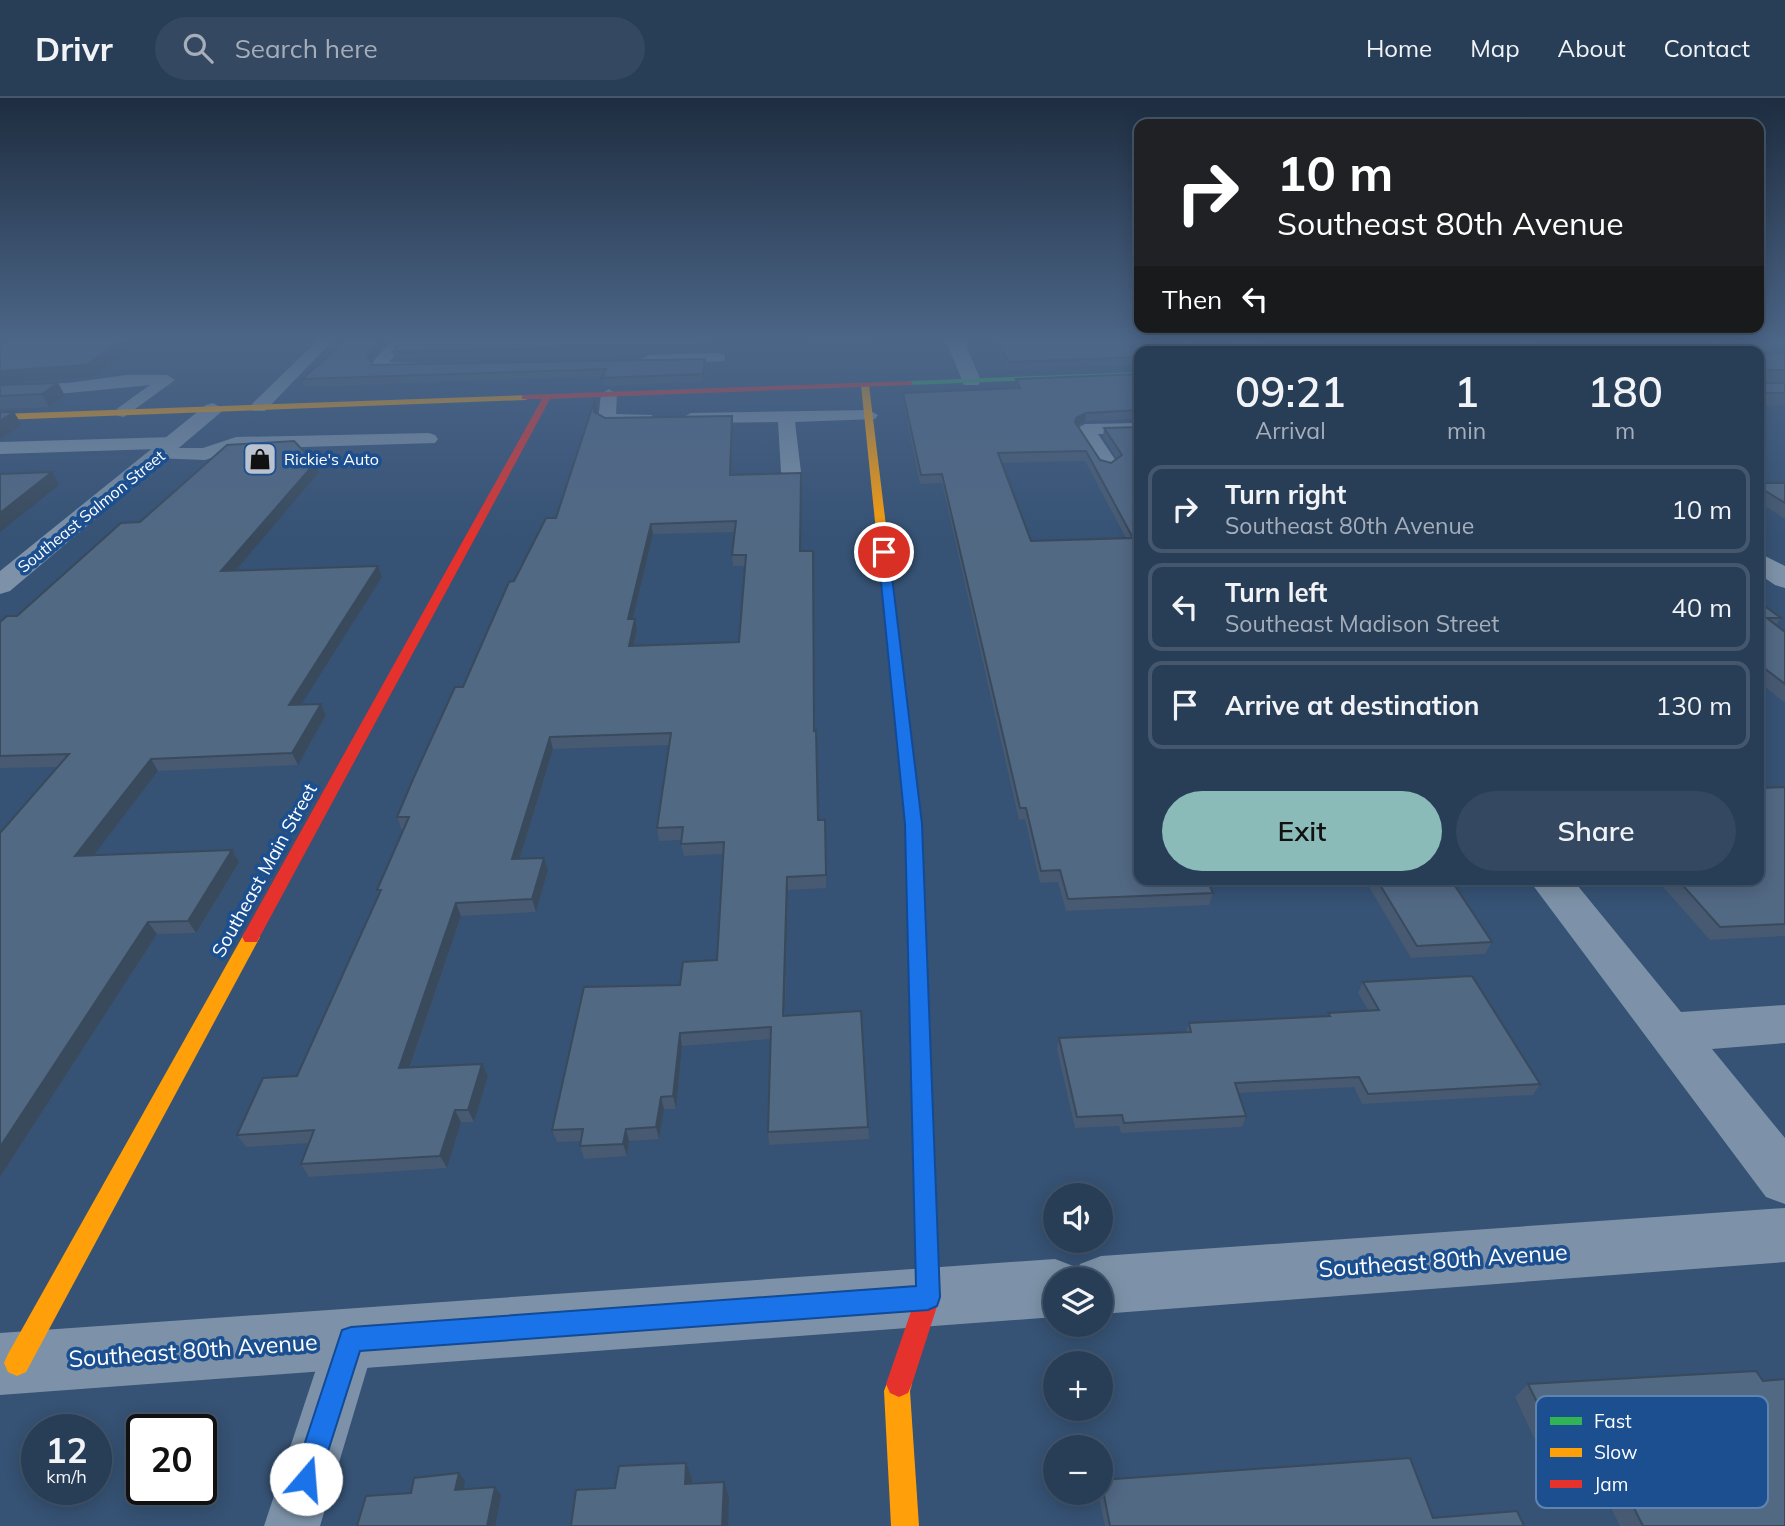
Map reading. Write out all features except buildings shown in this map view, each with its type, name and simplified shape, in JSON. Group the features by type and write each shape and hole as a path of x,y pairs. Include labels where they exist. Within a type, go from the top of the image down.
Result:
{"street":[{"path":"0,417 327,405"},
{"name":"Southeast Main Street","path":"9,1364 543,405"},
{"path":"868,405 914,824 928,1297 897,1391 905,1526"},
{"name":"Southeast Salmon Street","path":"0,585 213,409"},
{"path":"1764,564 1785,579"},
{"path":"1554,885 1785,1179"},
{"path":"1669,1032 1785,1024"},
{"name":"Southeast 80th Avenue","path":"1113,1284 1785,1235"},
{"name":"Southeast 80th Avenue","path":"9,1364 1043,1289"}],"lane":[{"path":"124,412 134,405"},
{"path":"608,405 607,420 869,415"},
{"path":"786,416 791,472"},
{"path":"1108,464 1085,429 1134,428"},
{"path":"0,448 167,448 205,454 236,443 429,439"},
{"path":"292,1526 351,1339"}],"traffic: slow":[{"path":"0,417 324,405"},
{"path":"867,405 914,824 918,967"},
{"path":"17,1363 251,937"},
{"path":"899,1384 897,1391 905,1526"}],"traffic: jam":[{"path":"251,937 543,405"},
{"path":"899,1384 928,1297 918,967"}],"place":[{"name":"Rickie's Auto","path":"260,459"}],"route":[{"path":"306,1479 351,1339 928,1297 914,824 884,552"}]}
